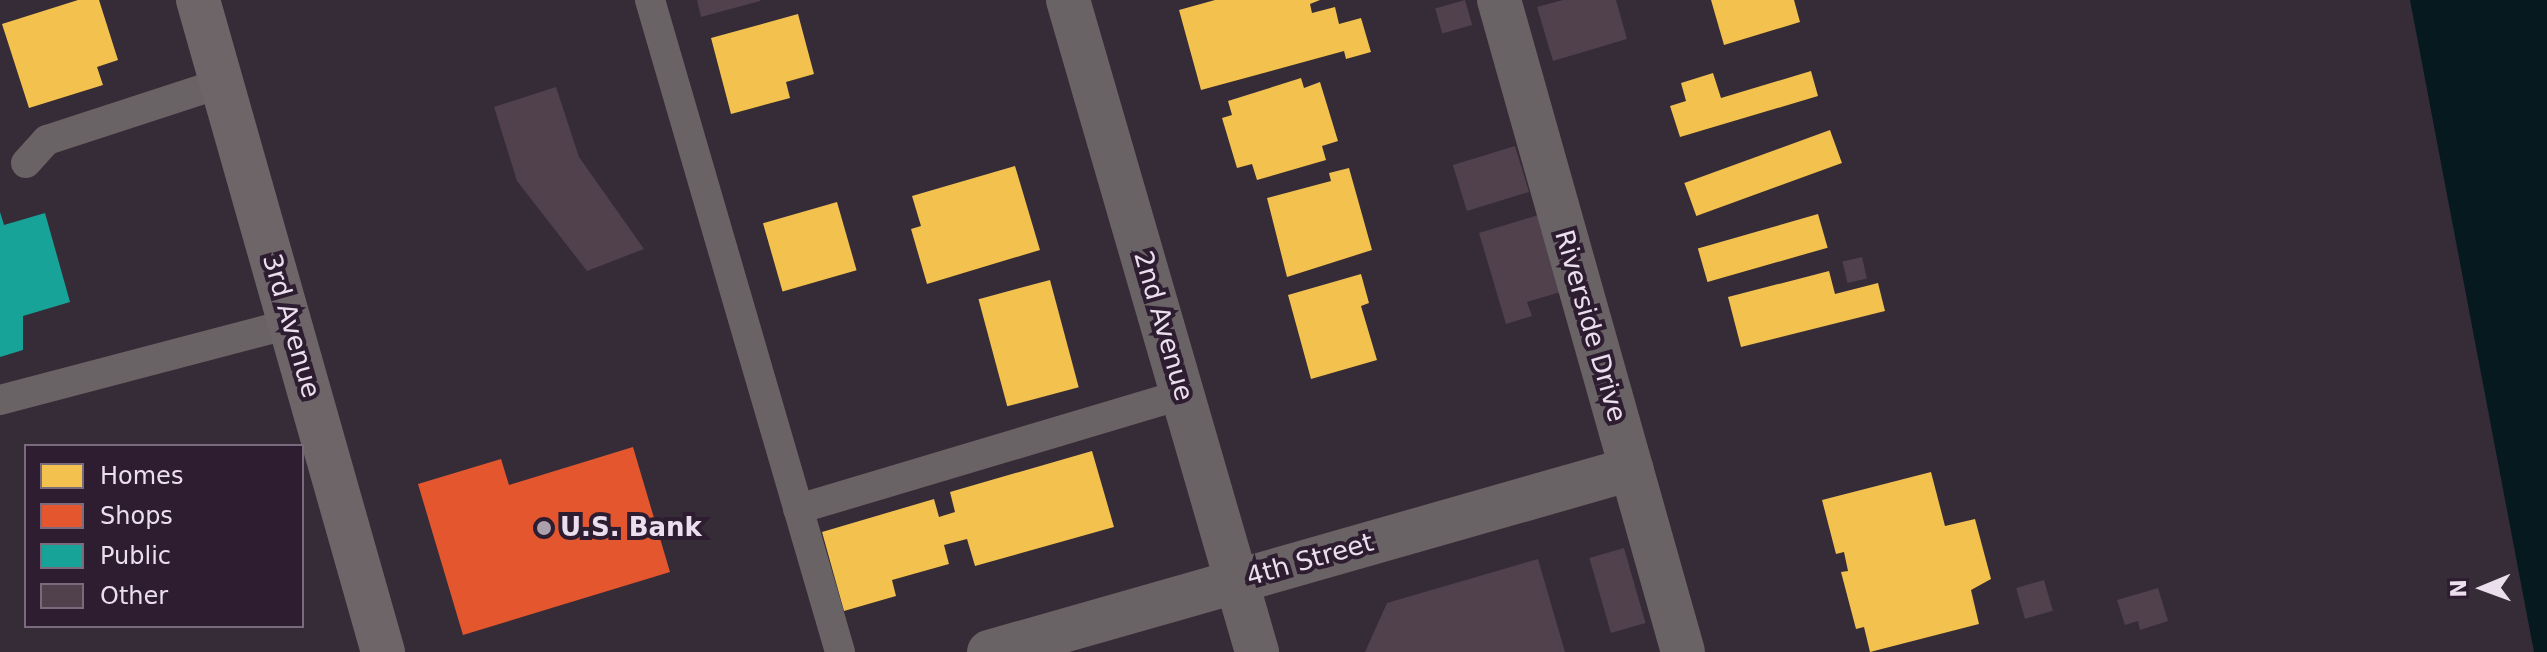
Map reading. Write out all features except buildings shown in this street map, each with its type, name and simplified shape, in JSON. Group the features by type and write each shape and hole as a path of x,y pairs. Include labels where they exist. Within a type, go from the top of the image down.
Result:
{"street":[{"name":"3rd Avenue","path":"198,0 383,652"},
{"name":"2nd Avenue","path":"1068,0 1257,652"},
{"name":"Riverside Drive","path":"1499,0 1683,652"},
{"name":"4th Street","path":"989,652 1631,469"}],"lane":[{"path":"650,0 840,652"},
{"path":"26,163 47,140 221,83"},
{"path":"0,400 290,324"},
{"path":"798,509 1183,394"}],"water":[{"path":"2410,0 2547,0 2547,652 2534,652"}],"place":[{"name":"U.S. Bank","path":"544,528"}]}
